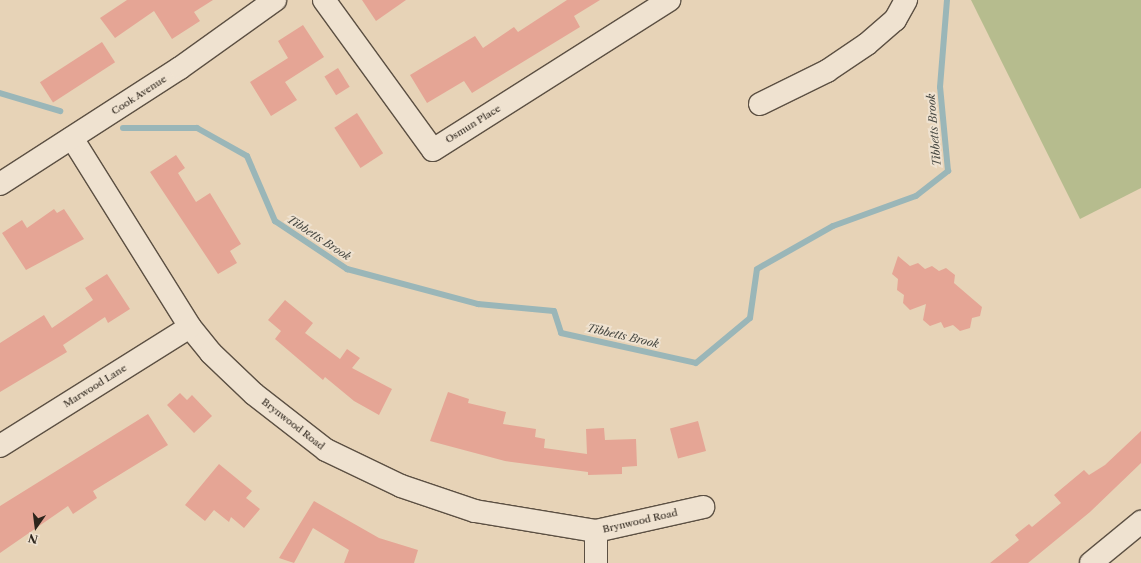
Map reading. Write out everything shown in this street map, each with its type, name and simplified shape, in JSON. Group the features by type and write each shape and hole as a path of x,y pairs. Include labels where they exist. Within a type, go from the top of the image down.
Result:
{"street":[{"name":"Cook Avenue","path":"0,184 180,68 275,0"},
{"name":"Osmun Place","path":"324,0 433,150 668,0"},
{"path":"760,104 827,71 867,44 895,20 906,0"},
{"name":"Brynwood Road","path":"72,138 190,327 211,353 254,394 326,450 401,486 475,511 596,531 703,507"},
{"name":"Marwood Lane","path":"0,446 190,327"},
{"path":"1091,563 1141,522"},
{"path":"596,531 596,563"}],"green space":[{"path":"971,0 1141,0 1141,188 1080,219"}],"building":[{"path":"127,0 213,0 194,12 200,21 172,39 154,11 115,38 100,18"},
{"path":"362,0 406,0 376,21"},
{"path":"567,0 600,0 574,16 580,27 472,93 464,81 427,103 410,75 475,36 483,48 514,27 518,32"},
{"path":"303,25 324,57 285,82 297,100 271,116 250,82 288,58 278,41"},
{"path":"102,42 115,62 53,102 40,82"},
{"path":"338,68 350,87 336,95 324,76"},
{"path":"357,113 383,153 360,168 334,128"},
{"path":"176,155 185,168 178,173 196,202 210,193 241,244 230,251 237,263 218,274 150,172"},
{"path":"54,209 57,213 64,209 84,239 26,270 2,233 22,220 27,228"},
{"path":"898,256 910,266 918,263 925,269 932,266 939,271 946,268 955,275 954,283 982,307 980,316 972,318 970,328 960,331 953,325 944,328 941,322 930,326 923,320 926,304 910,310 903,303 904,295 897,290 898,279 892,274"},
{"path":"107,274 130,309 108,323 105,317 63,345 67,352 0,392 0,343 44,315 52,328 93,300 85,288"},
{"path":"285,300 313,323 305,333 340,359 347,349 360,358 352,368 392,389 379,415 354,401 325,377 323,380 275,339 281,331 268,320"},
{"path":"448,392 469,399 468,403 506,412 503,424 536,429 535,437 545,439 544,448 587,454 586,429 604,428 605,440 636,439 637,466 622,467 622,474 588,475 588,472 505,461 430,441"},
{"path":"180,393 187,400 192,395 212,416 194,433 167,405"},
{"path":"148,414 168,445 93,491 97,498 73,514 68,506 0,553 0,506"},
{"path":"698,421 706,451 678,458 670,429"},
{"path":"1141,431 1141,463 1090,512 1028,563 990,563 1019,540 1015,535 1029,524 1032,527 1061,503 1054,495 1084,470 1089,475 1105,465"},
{"path":"219,464 252,491 246,498 260,509 244,528 231,517 229,522 214,510 205,521 185,505"},
{"path":"314,501 379,538 418,550 414,563 344,563 349,550 313,528 294,563 279,558"}],"waterway":[{"name":"Tibbetts Brook","path":"123,128 197,128 247,156 275,221 347,269 478,304 554,311 561,333 696,363 750,318 757,269 833,226 916,196 948,171 940,87 947,0"},
{"name":"Tibbetts Brook","path":"0,93 60,111"}]}
